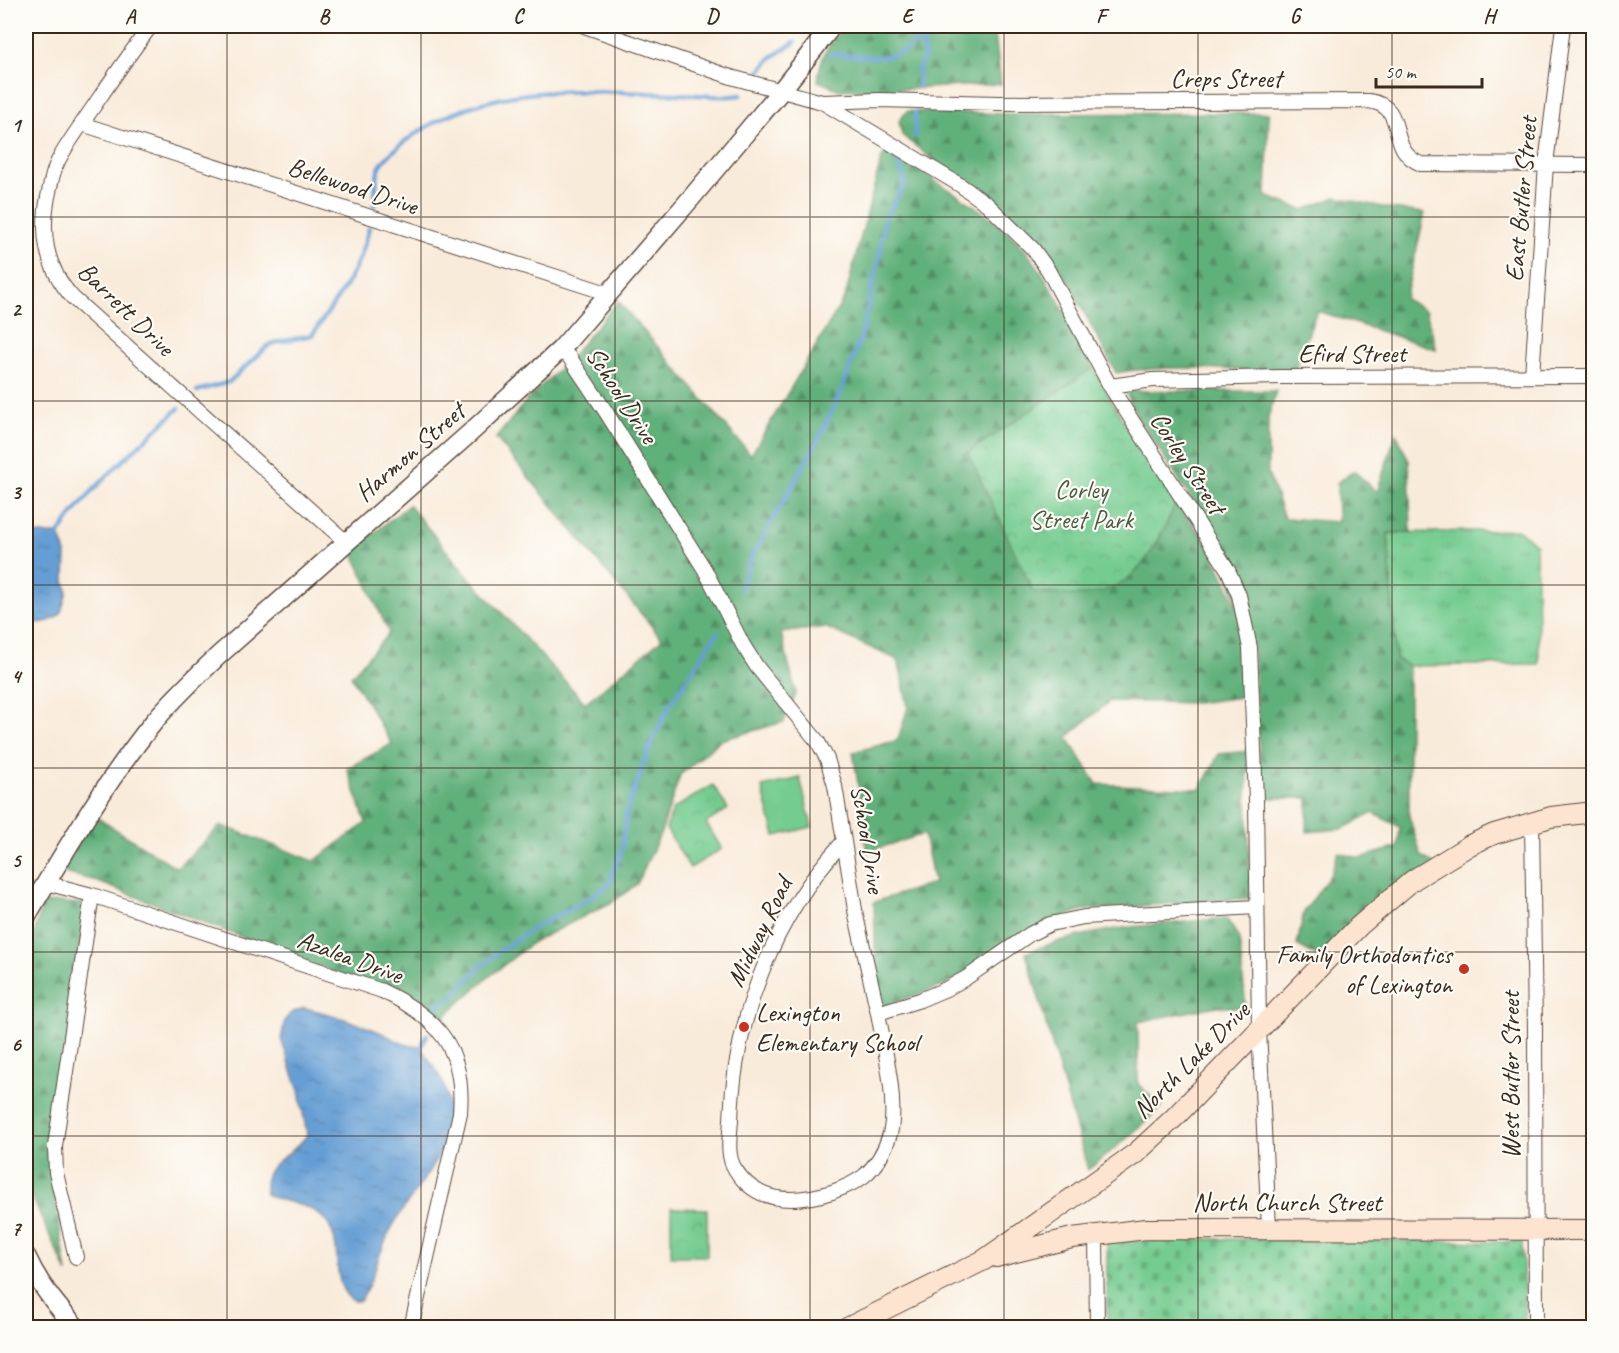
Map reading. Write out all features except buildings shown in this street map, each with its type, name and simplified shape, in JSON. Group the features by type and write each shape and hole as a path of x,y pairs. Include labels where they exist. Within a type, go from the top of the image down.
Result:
{"main road":[{"name":"North Lake Drive","path":"847,1328 984,1260 1136,1153 1175,1117 1359,926 1413,880 1470,845 1494,834 1551,817 1593,812"},
{"name":"North Church Street","path":"984,1260 1072,1238 1146,1229 1593,1230"}],"street":[{"name":"Barrett Drive","path":"151,26 120,65 58,162 47,200 44,226 49,259 56,277 72,298 346,542"},
{"name":"Corley Street","path":"584,26 731,77 822,102 960,185 987,204 1014,229 1048,270 1110,386 1228,570 1239,596 1250,648 1259,1030 1269,1228"},
{"name":"Harmon Street","path":"26,917 126,759 157,719 218,656 470,433 561,349 780,92 832,26"},
{"name":"East Butler Street","path":"1532,376 1546,164 1563,26"},
{"name":"Creps Street","path":"822,102 879,100 998,103 1369,101 1385,106 1391,113 1403,152 1411,160 1421,164 1593,165"},
{"name":"Bellewood Drive","path":"81,124 610,294"},
{"name":"School Drive","path":"561,349 570,357 606,412 705,570 743,645 757,667 818,742 832,773 856,916 878,1013"},
{"name":"Efird Street","path":"1110,386 1176,379 1593,376"},
{"name":"West Butler Street","path":"1532,822 1536,1328"},
{"name":"Midway Road","path":"844,841 812,878 789,915 752,998 742,1035 732,1091 730,1160 745,1181 762,1194 785,1200 814,1197 844,1187 864,1176 881,1157 890,1132 893,1106 878,1013"},
{"name":"Azalea Drive","path":"46,883 92,895 382,991 405,1004 439,1030 449,1044 459,1069 460,1113 411,1328"},
{"path":"76,1257 56,1173 55,1146 92,895"},
{"path":"878,1013 946,989 1030,934 1050,924 1084,917 1256,907"},
{"path":"1096,1234 1097,1328"},
{"path":"26,1256 32,1271 50,1297 77,1328"}],"green space":[{"path":"845,26 994,26 1001,84 840,90 818,81 826,51"},
{"path":"907,111 1010,114 1269,113 1266,196 1303,210 1336,197 1391,209 1425,213 1405,299 1426,311 1436,349 1317,311 1294,373 1160,368 1116,373 1066,278 1029,234 977,189 953,176 902,135 899,121"},
{"path":"886,151 977,208 995,221 1024,249 1062,306 1093,368 968,453 1156,546 1176,502 1211,548 1243,621 1248,696 1196,703 1110,701 1067,737 1097,784 1200,789 1219,754 1249,751 1247,799 1251,898 1083,910 1065,916 943,986 877,1008 874,902 934,883 924,834 866,852 865,828 853,752 898,740 908,707 898,660 825,627 781,633 796,694 784,722 721,740 680,775 662,830 637,884 614,901 533,942 446,1015 439,1030 382,991 93,880 64,873 75,847 96,817 177,868 221,825 314,861 366,823 347,768 392,744 351,676 389,633 352,551 409,505 465,573 585,703 662,639 496,438 527,400 570,358 618,301 751,455 845,297 881,160"},
{"name":"Corley Street Park","path":"1093,368 1128,429 1176,502 1153,549 1132,575 1118,585 1084,595 1033,591 968,453"},
{"path":"1125,391 1276,391 1268,418 1268,473 1284,518 1338,522 1337,483 1354,471 1377,492 1396,433 1409,461 1411,532 1388,533 1396,659 1409,666 1409,816 1421,855 1435,865 1326,961 1297,945 1304,912 1331,874 1338,853 1360,858 1398,847 1400,827 1373,813 1342,829 1307,832 1308,798 1262,798 1253,649 1218,545 1187,492 1138,418"},
{"path":"1519,530 1536,545 1539,664 1409,666 1396,659 1388,533"},
{"path":"800,778 812,827 775,836 762,787"},
{"path":"713,785 728,809 706,823 722,849 690,868 666,829 673,809"},
{"path":"56,902 86,904 51,1170 67,1273 29,1191 26,1169 26,964 42,904"},
{"path":"1226,918 1239,938 1246,1009 1217,1006 1138,1022 1138,1084 1162,1107 1088,1170 1026,953 1074,937 1099,932"},
{"path":"671,1208 707,1209 707,1256 671,1256"},
{"path":"1213,1239 1522,1242 1525,1327 1107,1327 1107,1242"}],"water":[{"path":"26,534 59,534 66,553 67,592 61,613 45,622 26,622"},
{"path":"304,1008 341,1018 404,1044 421,1047 441,1078 449,1105 448,1126 443,1145 389,1233 369,1285 360,1301 353,1301 345,1293 340,1283 334,1238 330,1227 322,1217 309,1208 266,1194 265,1183 272,1167 301,1143 307,1135 299,1091 281,1039 285,1020 291,1013"}],"waterway":[{"path":"831,54 875,57 897,54 908,48 932,26"},
{"path":"919,86 918,70 925,57 920,36"},
{"path":"760,71 772,57 795,42"},
{"path":"374,205 379,169 392,153 423,129 453,113 483,103 546,92 741,95"},
{"path":"915,112 915,136"},
{"path":"741,589 750,560 816,444 841,392 861,337 880,253 885,218 905,183 898,160"},
{"path":"197,391 229,382 270,344 312,335 353,272 369,228"},
{"path":"59,534 71,516 99,484 179,408"},
{"path":"436,1011 439,1003 452,997 478,969 500,951 535,927 576,906 609,885 622,848 627,810 652,741 670,705 717,633"},
{"path":"421,1047 427,1035"}],"place":[{"name":"Family Orthodontics of Lexington","path":"1464,969"},
{"name":"Lexington Elementary School","path":"744,1027"}]}
